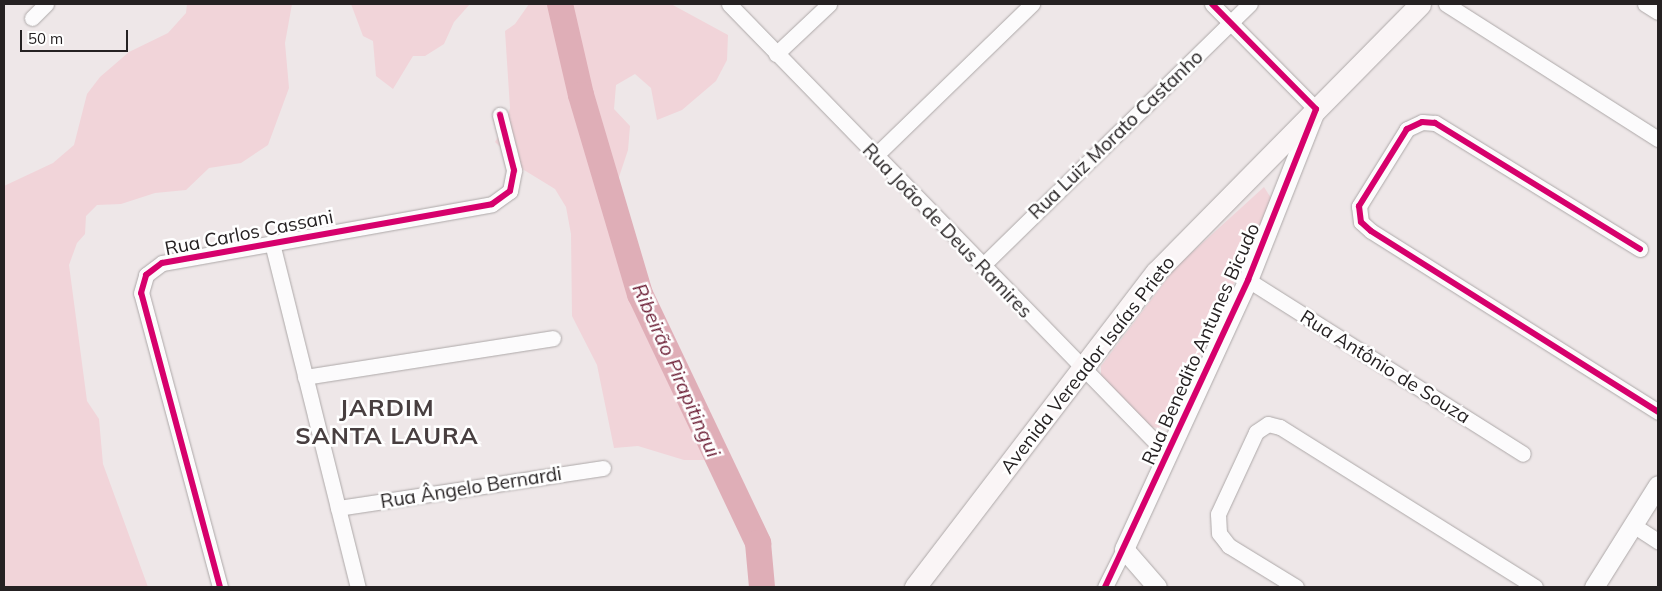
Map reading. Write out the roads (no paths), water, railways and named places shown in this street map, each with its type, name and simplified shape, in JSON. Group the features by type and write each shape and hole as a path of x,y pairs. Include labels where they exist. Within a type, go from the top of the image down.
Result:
{"main road":[{"name":"Avenida Vereador Isaías Prieto","path":"915,587 1083,371 1156,272 1420,4"}],"street":[{"path":"32,18 46,4"},
{"name":"Rua João de Deus Ramires","path":"729,4 1083,371 1167,454"},
{"path":"776,54 830,4"},
{"path":"875,156 1032,4"},
{"path":"1212,4 1316,109"},
{"name":"Rua Luiz Morato Castanho","path":"982,266 1250,4"},
{"path":"1446,4 1658,139"},
{"path":"1646,4 1658,12"},
{"name":"Rua Benedito Antunes Bicudo","path":"1105,587 1248,280 1316,109"},
{"name":"Rua Carlos Cassani","path":"220,587 141,292 146,275 162,263 492,204 510,191 514,170 500,115"},
{"path":"1640,249 1435,123 1422,122 1407,129 1359,206 1361,222 1371,231 1658,412"},
{"path":"272,243 358,587"},
{"name":"Rua Antônio de Souza","path":"1248,280 1523,454"},
{"path":"305,377 553,338"},
{"path":"1296,587 1229,546 1219,533 1218,514 1256,432 1268,424 1280,427 1535,587"},
{"name":"Rua Ângelo Bernardi","path":"338,508 603,468"},
{"path":"1594,587 1658,484"},
{"path":"1633,525 1658,541"},
{"path":"1124,549 1157,587"}],"waterway":[{"name":"Ribeirão Pirapitingui","path":"560,4 581,95 640,294 758,543 762,587"}],"district":[{"name":"JARDIM SANTA LAURA","path":"387,422"}]}
